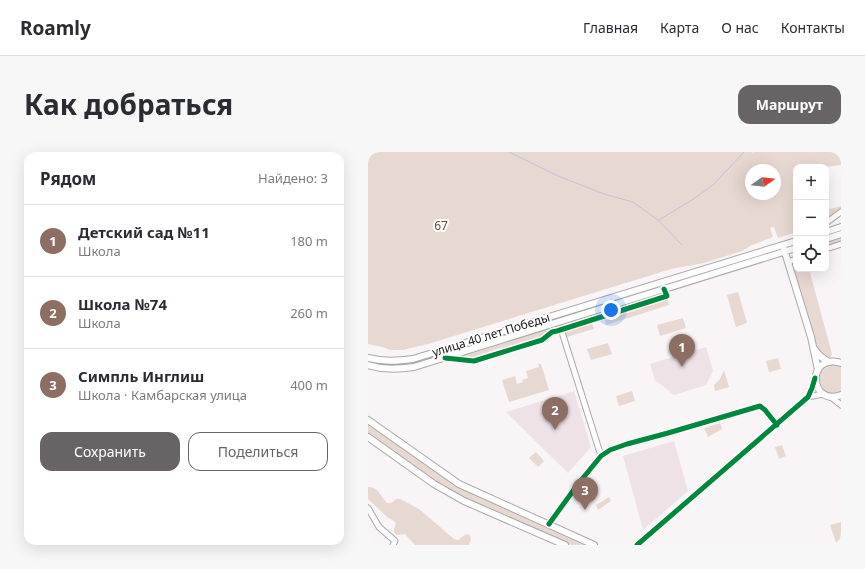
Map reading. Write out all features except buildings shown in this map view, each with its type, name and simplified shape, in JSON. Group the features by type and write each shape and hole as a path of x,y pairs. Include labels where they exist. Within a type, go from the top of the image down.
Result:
{"main road":[{"path":"829,231 841,227"},
{"path":"829,238 841,234"},
{"name":"улица 40 лет Победы","path":"368,365 378,368 397,369 414,367 664,289 784,248 793,243"},
{"path":"784,248 813,346 818,370"},
{"name":"улица 40 лет Победы","path":"368,358 379,361 413,359 784,248 793,248"},
{"path":"813,346 818,354 829,362"},
{"path":"841,363 835,361 823,364 818,370 815,378 818,388 824,394 831,397 841,395"},
{"path":"368,420 459,484 594,545"},
{"path":"369,440 434,484 464,501 565,545"}],"street":[{"path":"829,221 841,212"},
{"path":"829,248 841,244"},
{"path":"788,262 793,260"},
{"path":"445,358 474,361 542,340 552,332 667,296 664,289"},
{"path":"582,314 585,322"},
{"path":"561,330 601,456"},
{"path":"637,545 808,397 815,378"},
{"path":"808,397 824,394"},
{"path":"831,397 841,405"},
{"path":"549,524 578,484 601,456 610,450 760,406 777,425"},
{"path":"368,508 379,527 395,541 393,545"}],"shaded area":[{"path":"706,347 713,371 706,385 674,395 655,380 650,364"},
{"path":"574,391 591,447 568,473 506,412"},
{"path":"674,441 688,491 643,530 623,456"}],"green space":[{"name":"67","path":"368,152 753,152 752,154 754,152 841,152 841,165 829,167 829,164 793,164 793,233 778,238 774,227 770,228 773,237 750,246 742,251 704,263 671,269 428,344 403,350 390,350 368,344"},
{"path":"841,206 841,211 829,219 829,209"},
{"path":"841,237 841,243 829,246 829,241"},
{"path":"795,272 810,272 832,354 830,358 827,358 818,350"},
{"path":"738,292 747,323 736,327 727,295"},
{"path":"667,296 669,305 606,325 604,316"},
{"path":"683,318 686,328 660,336 657,325"},
{"path":"591,320 594,329 563,338 561,329"},
{"path":"545,329 547,333 544,336 504,349 503,347 474,358 456,357"},
{"path":"608,343 612,354 591,360 587,349"},
{"path":"778,358 781,369 769,372 766,361"},
{"path":"538,364 541,364 549,390 509,402 502,380 515,376 517,384 523,382 522,380 528,378 526,371 539,367"},
{"path":"831,365 841,367 841,392 834,394 828,393 824,390 819,379 824,369"},
{"path":"724,370 729,387 715,391 714,385 720,379"},
{"path":"632,391 635,401 619,406 616,396"},
{"path":"720,423 722,429 708,437 704,428"},
{"path":"368,425 464,490 587,545 571,545 448,489 368,434"},
{"path":"782,445 786,456 779,459 775,447"},
{"path":"536,452 544,461 538,467 529,458"},
{"path":"368,487 377,490 387,503 400,499 419,509 454,539 458,540 466,534 470,535 471,539 469,545 415,545 405,534 397,535 394,532 396,524 394,521 387,517 368,499"},
{"path":"609,497 611,501 598,510 596,505"},
{"path":"841,522 841,545 837,545 830,525"}],"waterway":[{"path":"509,152 556,175 604,194 633,202 658,220 682,245"},
{"path":"659,220 713,185 744,152"}],"cycle path":[{"path":"445,358 474,361 542,340 552,332 667,296 664,289"},
{"path":"637,545 808,397 815,378"},
{"path":"549,524 578,484 601,456 610,450 760,406 777,425"}],"place":[{"name":"Детский сад №11","path":"682,367"},
{"name":"Школа №74","path":"555,430"},
{"name":"Симпль Инглиш","path":"585,510"}]}
